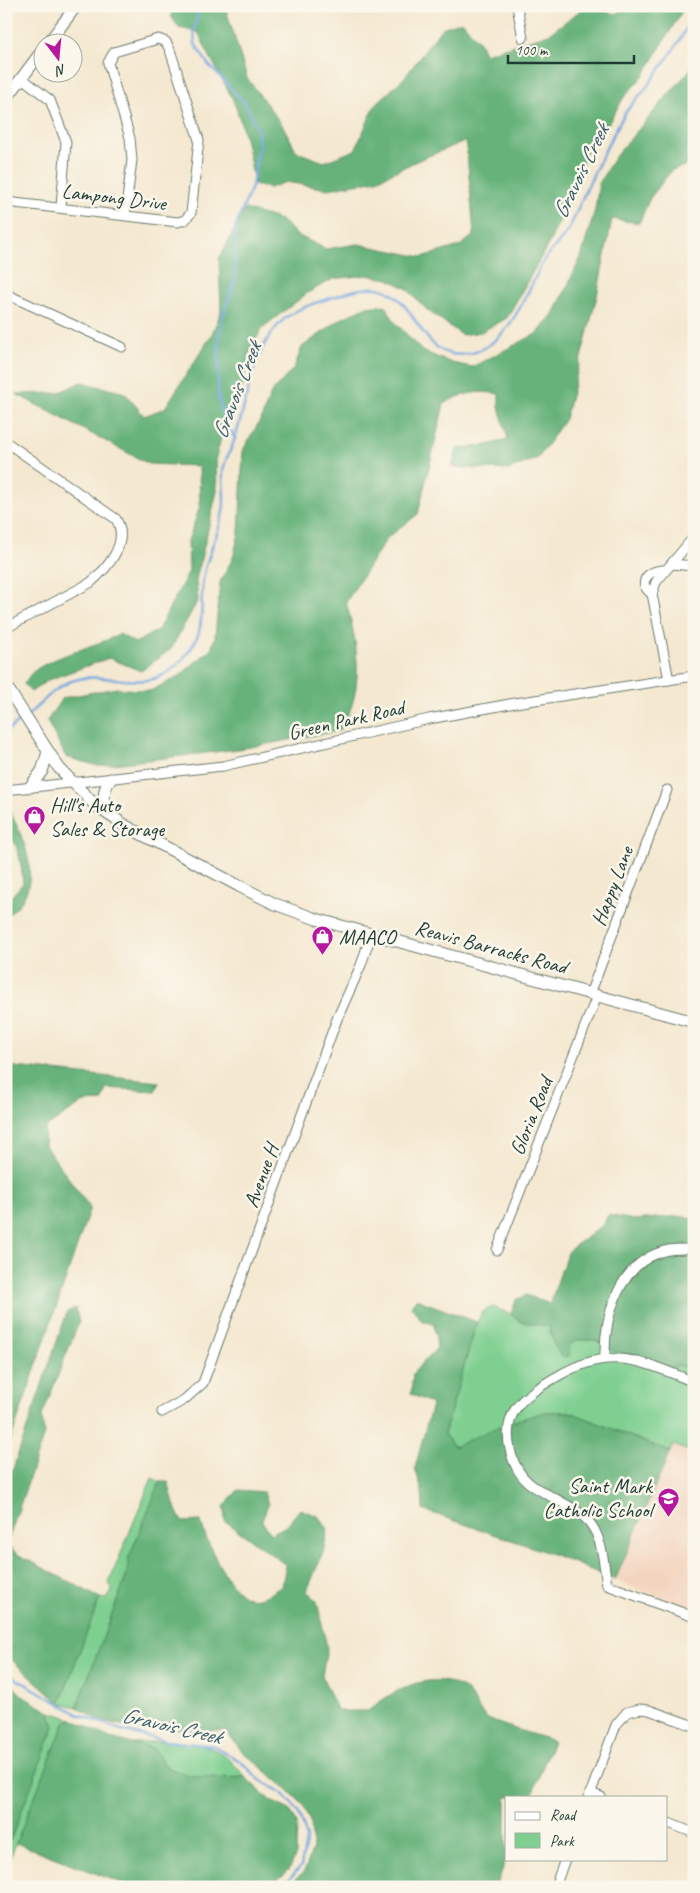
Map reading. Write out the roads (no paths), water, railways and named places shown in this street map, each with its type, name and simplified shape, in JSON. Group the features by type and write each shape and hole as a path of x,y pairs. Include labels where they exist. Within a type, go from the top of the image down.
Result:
{"main road":[{"path":"56,32 76,6"},
{"path":"6,100 32,64"},
{"name":"Reavis Barracks Road","path":"6,686 46,749 71,783 108,814 275,904 316,919 694,1022"},
{"path":"30,787 42,771 46,749"},
{"path":"108,814 103,793 106,785 112,779"}],"street":[{"path":"517,6 523,38"},
{"name":"Lampong Drive","path":"6,202 61,207 125,216 178,222 186,220 191,213 199,140 197,128 166,42 158,38 114,52 108,63 130,138 132,160 125,216"},
{"path":"22,78 50,100 66,142 61,207"},
{"path":"6,294 122,347"},
{"path":"6,442 116,519 120,527 120,546 100,575 90,583 6,628"},
{"path":"669,680 652,594 656,582 694,537"},
{"path":"668,567 694,566"},
{"name":"Green Park Road","path":"6,790 223,766 420,720 515,703 694,676"},
{"name":"Happy Lane","path":"593,995 667,790"},
{"name":"Avenue H","path":"162,1412 184,1400 203,1383 337,1019 361,965 371,934"},
{"name":"Gloria Road","path":"497,1250 593,995"},
{"path":"605,1358 604,1334 612,1305 625,1277 642,1261 662,1251 684,1249"},
{"path":"694,1382 652,1365 626,1359 605,1358 571,1368 539,1388 515,1408 508,1433 513,1464 532,1485 567,1505 592,1526 602,1555 607,1585 694,1617"},
{"path":"590,1795 616,1725 622,1717 634,1710 640,1709 658,1712 694,1726"},
{"path":"668,1823 694,1833"},
{"path":"555,1887 565,1860"}],"waterway":[{"path":"200,6 194,30 195,44 208,64 245,103 257,129 259,144 252,187 235,227 235,280 222,318 219,336 218,395 222,413 235,439"},
{"name":"Gravois Creek","path":"28,715 52,693 69,682 83,678 137,681 163,675 176,666 195,643 201,622 204,574 224,507 223,476 226,459 235,438 256,363 262,349 279,324 290,314 310,305 354,290 377,288 391,293 402,303 429,340 440,350 454,354 472,353 497,339 515,316 545,260 567,232 624,115 666,61 684,34 694,14"},
{"name":"Gravois Creek","path":"6,732 23,718"},
{"name":"Gravois Creek","path":"6,838 10,862 6,879"},
{"name":"Gravois Creek","path":"6,1673 78,1714 124,1731 166,1741 214,1746 240,1761 260,1780 282,1793 298,1811 307,1837 301,1866 282,1887"}],"place":[{"name":"Hill's Auto Sales & Storage","path":"34,836"},
{"name":"MAACO","path":"323,956"},
{"name":"Saint Mark Catholic School","path":"668,1517"}]}
